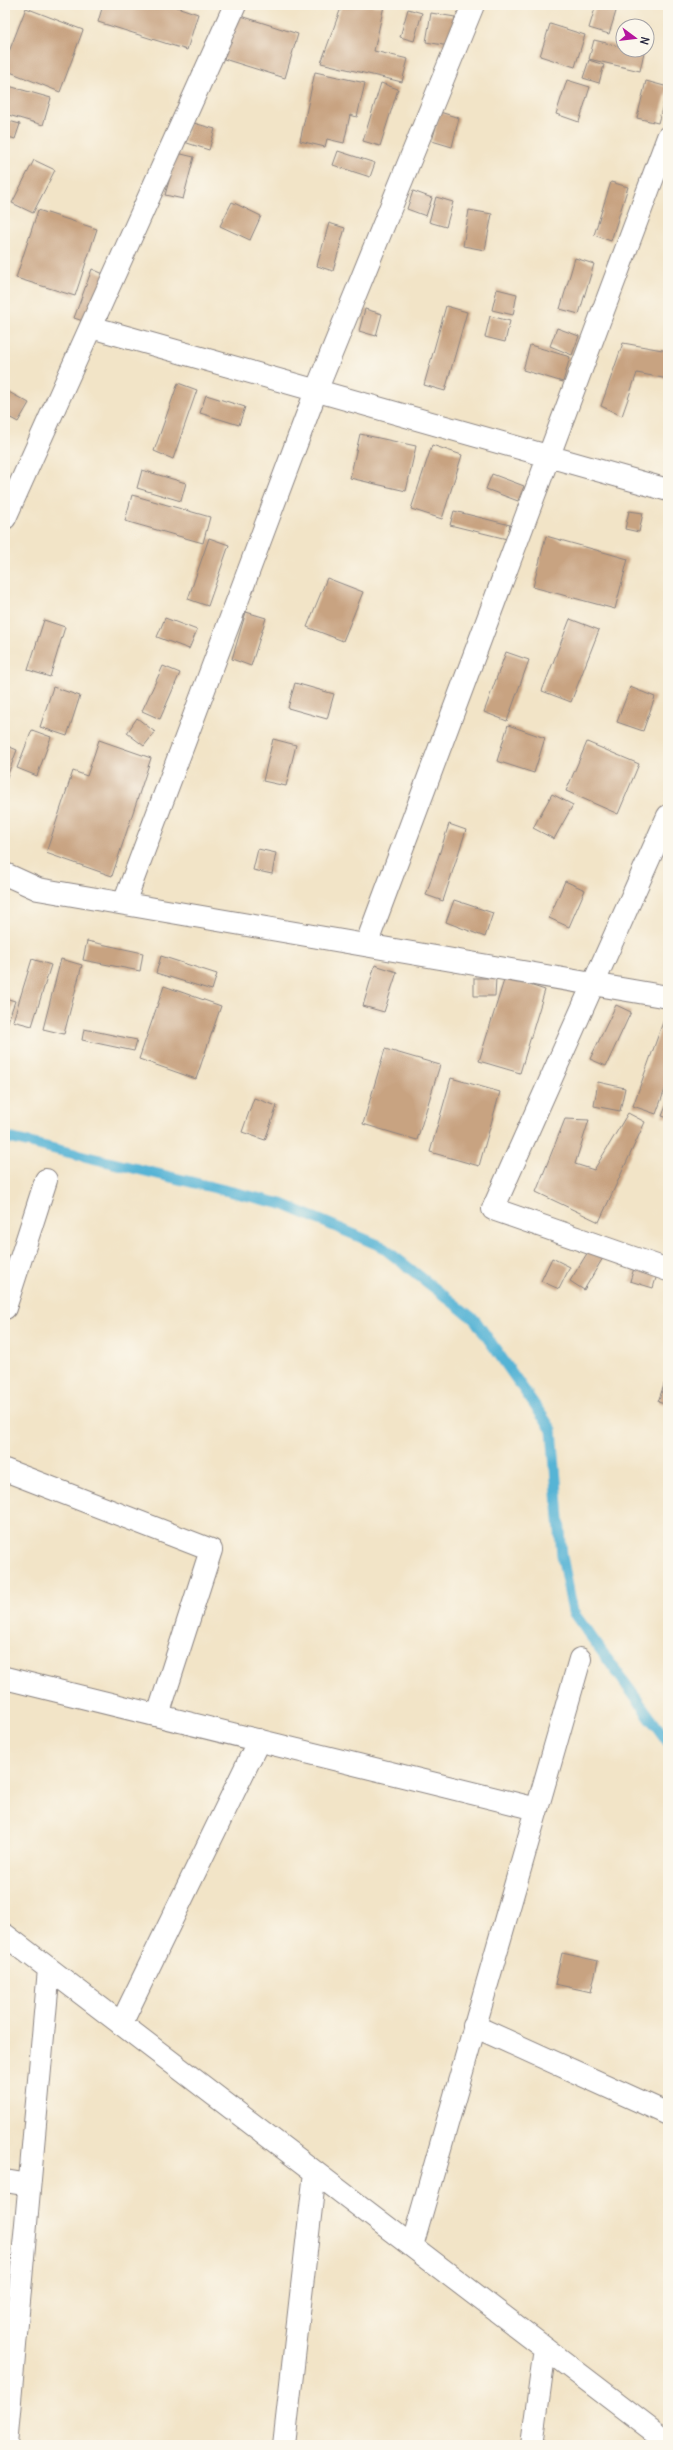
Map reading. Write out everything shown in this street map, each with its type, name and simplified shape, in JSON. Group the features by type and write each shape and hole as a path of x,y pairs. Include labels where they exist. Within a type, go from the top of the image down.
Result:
{"street":[{"path":"5,518 235,5"},
{"path":"124,904 316,391 473,5"},
{"path":"366,945 668,137"},
{"path":"91,327 668,490"},
{"path":"668,816 493,1209 668,1270"},
{"path":"5,874 38,888 124,904 668,997"},
{"path":"5,1308 46,1180"},
{"path":"5,1470 211,1550 158,1715"},
{"path":"412,2246 580,1659"},
{"path":"5,1678 537,1809"},
{"path":"121,2024 260,1740"},
{"path":"5,1935 668,2442"},
{"path":"6,2445 49,1969"},
{"path":"474,2026 668,2114"},
{"path":"284,2445 315,2172"},
{"path":"5,2181 29,2186"},
{"path":"532,2445 545,2348"}],"building":[{"path":"103,5 171,5 198,14 187,50 98,22"},
{"path":"342,5 384,6 374,51 408,59 402,82 321,63"},
{"path":"596,5 618,5 609,34 589,28"},
{"path":"26,8 83,30 60,92 5,70 5,62"},
{"path":"408,9 422,13 414,41 400,37"},
{"path":"431,13 455,17 449,46 426,42"},
{"path":"238,15 298,34 285,78 224,59"},
{"path":"550,24 585,35 575,67 540,56"},
{"path":"594,40 615,45 615,58 643,58 640,71 589,59"},
{"path":"589,60 604,65 599,83 583,78"},
{"path":"315,72 365,83 357,117 350,115 344,143 327,139 325,147 300,141"},
{"path":"567,80 590,87 579,122 556,114"},
{"path":"646,81 668,87 658,123 637,118"},
{"path":"381,83 398,89 380,146 363,141"},
{"path":"5,85 51,98 43,125 5,114"},
{"path":"440,112 459,118 452,147 432,141"},
{"path":"5,120 20,124 15,139 5,136"},
{"path":"190,122 215,129 209,150 184,142"},
{"path":"338,151 375,163 370,177 333,165"},
{"path":"177,153 194,157 183,199 165,195"},
{"path":"34,160 55,170 33,213 12,203"},
{"path":"611,182 628,187 611,241 594,235"},
{"path":"413,191 432,198 426,216 407,209"},
{"path":"436,197 453,202 446,227 429,222"},
{"path":"232,202 261,216 250,240 220,226"},
{"path":"38,210 97,229 75,296 16,278"},
{"path":"469,210 492,214 485,250 463,246"},
{"path":"329,223 345,228 333,271 317,266"},
{"path":"575,258 594,264 579,314 560,309"},
{"path":"92,269 106,275 89,323 74,318"},
{"path":"497,289 517,294 513,315 492,310"},
{"path":"446,306 467,312 445,391 424,385"},
{"path":"365,309 382,314 376,336 359,331"},
{"path":"490,316 510,321 505,342 485,337"},
{"path":"557,328 579,336 572,355 550,346"},
{"path":"623,343 668,351 668,379 637,373 622,416 601,406"},
{"path":"530,345 570,357 563,382 523,370"},
{"path":"178,383 197,390 173,459 154,451"},
{"path":"5,390 29,403 18,422 5,415"},
{"path":"206,395 245,407 239,425 200,413"},
{"path":"360,434 416,446 406,491 350,478"},
{"path":"432,445 462,455 442,519 411,509"},
{"path":"142,470 186,483 181,501 137,488"},
{"path":"492,474 524,486 518,501 486,489"},
{"path":"132,495 210,517 203,543 125,521"},
{"path":"454,511 510,525 507,539 450,525"},
{"path":"629,511 643,513 639,532 625,529"},
{"path":"546,536 628,559 615,609 533,587"},
{"path":"209,538 229,545 208,606 188,599"},
{"path":"327,578 363,592 343,641 307,627"},
{"path":"246,612 266,618 251,666 232,659"},
{"path":"165,618 197,630 189,649 157,637"},
{"path":"570,619 599,630 571,702 542,691"},
{"path":"44,620 65,627 50,677 28,670"},
{"path":"506,652 529,660 507,721 484,712"},
{"path":"163,666 180,673 160,719 142,711"},
{"path":"295,683 334,694 327,719 288,708"},
{"path":"53,687 80,696 67,736 40,727"},
{"path":"630,687 655,697 643,731 617,722"},
{"path":"137,718 155,732 144,746 127,733"},
{"path":"508,725 545,738 534,773 497,761"},
{"path":"32,730 51,737 37,776 17,768"},
{"path":"273,739 296,745 286,786 263,781"},
{"path":"99,740 151,758 112,876 46,853 73,771 87,776"},
{"path":"587,742 639,764 618,814 566,791"},
{"path":"5,745 17,750 5,782"},
{"path":"552,794 573,805 554,839 533,828"},
{"path":"449,824 466,830 443,901 426,895"},
{"path":"258,849 276,853 272,874 253,870"},
{"path":"565,881 585,890 569,927 549,918"},
{"path":"454,900 493,913 485,937 446,922"},
{"path":"87,941 143,953 140,971 83,960"},
{"path":"161,956 217,974 212,990 156,973"},
{"path":"32,959 51,965 32,1026 13,1021"},
{"path":"61,959 82,965 64,1034 43,1029"},
{"path":"375,965 397,972 384,1012 363,1006"},
{"path":"505,977 545,990 520,1073 479,1061"},
{"path":"474,978 496,978 495,996 474,996"},
{"path":"164,986 221,1006 196,1079 139,1059"},
{"path":"5,998 15,1001 5,1030"},
{"path":"616,1005 631,1012 606,1066 590,1059"},
{"path":"668,1008 668,1081 656,1114 633,1106"},
{"path":"84,1029 137,1040 134,1051 82,1040"},
{"path":"385,1049 440,1065 417,1140 363,1124"},
{"path":"451,1078 500,1092 479,1166 430,1152"},
{"path":"598,1082 625,1088 620,1111 594,1106"},
{"path":"254,1098 277,1106 265,1140 242,1132"},
{"path":"668,1101 668,1118 662,1116"},
{"path":"628,1113 645,1122 599,1222 536,1192 565,1119 589,1120 575,1164 594,1170"},
{"path":"591,1247 604,1256 584,1290 570,1281"},
{"path":"552,1258 570,1267 559,1289 541,1281"},
{"path":"636,1262 659,1268 653,1288 630,1281"},
{"path":"668,1373 668,1405 658,1402"},
{"path":"562,1953 598,1961 591,1992 555,1984"}],"waterway":[{"path":"5,1137 282,1204 381,1246 475,1320 552,1430 562,1556 573,1612 668,1742"}]}
